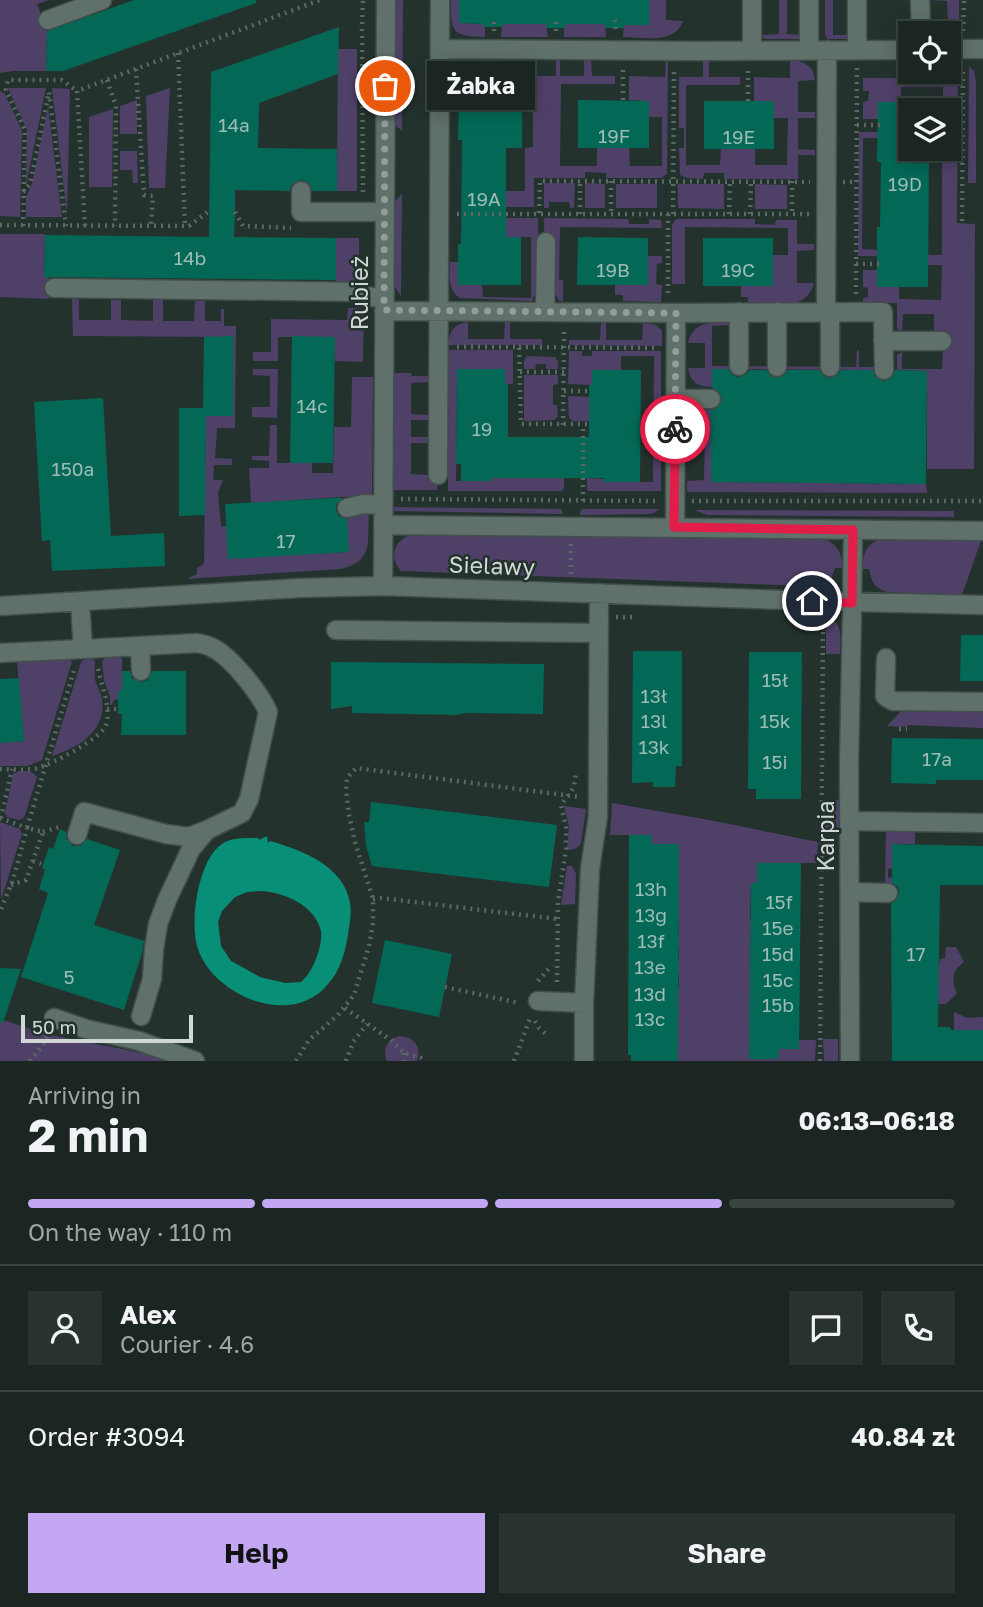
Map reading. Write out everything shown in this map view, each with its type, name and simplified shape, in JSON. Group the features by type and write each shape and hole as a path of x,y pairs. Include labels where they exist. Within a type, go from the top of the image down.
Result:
{"street":[{"path":"48,20 102,0"},
{"name":"Rubież","path":"383,586 386,0"},
{"path":"438,475 440,0"},
{"path":"750,51 752,0"},
{"path":"809,0 818,50 826,182 830,367"},
{"path":"857,0 858,50"},
{"path":"920,0 921,21"},
{"path":"440,49 898,50"},
{"path":"961,49 983,49"},
{"path":"301,191 301,212 385,212"},
{"path":"545,242 545,311"},
{"path":"54,288 359,292 384,304 439,310 883,312 884,370"},
{"path":"739,312 739,366"},
{"path":"777,312 777,367"},
{"path":"672,313 675,399 674,527"},
{"path":"884,341 942,341"},
{"path":"675,399 711,399"},
{"path":"347,508 383,497"},
{"path":"383,525 983,531"},
{"name":"Karpia","path":"850,1061 849,764 853,530"},
{"name":"Sielawy","path":"0,606 300,588 383,586 812,601 852,607 983,605"},
{"path":"584,1061 590,869 598,816 599,593"},
{"path":"80,602 87,649"},
{"path":"336,630 598,633"},
{"path":"0,653 197,643 220,652 256,690 268,712 249,799 242,813 189,837 166,834 84,812 77,835"},
{"path":"140,646 141,671"},
{"path":"886,658 885,696 893,701 983,702"},
{"path":"850,821 983,823"},
{"path":"141,1016 152,979 158,924 191,849 207,830"},
{"path":"850,892 888,893"},
{"path":"536,995 584,1003"},
{"path":"54,1018 86,1029 139,1041 195,1061"}],"path":[{"path":"78,91 320,0"},
{"path":"961,21 964,0"},
{"path":"623,100 624,50"},
{"path":"672,313 674,50"},
{"path":"856,312 858,50"},
{"path":"748,101 750,51"},
{"path":"178,53 185,226"},
{"path":"136,69 145,195 153,196 152,226"},
{"path":"0,83 8,79 62,80 78,91"},
{"path":"8,79 6,90 24,130 23,226"},
{"path":"49,80 66,226"},
{"path":"107,80 116,106 115,226"},
{"path":"957,84 962,221"},
{"path":"78,91 85,226"},
{"path":"23,192 30,184 49,92"},
{"path":"857,125 881,125"},
{"path":"539,214 540,181 856,182"},
{"path":"580,181 580,214"},
{"path":"611,181 611,214"},
{"path":"729,214 730,181"},
{"path":"750,214 751,181"},
{"path":"792,181 792,214"},
{"path":"0,225 189,226 209,211"},
{"path":"439,214 856,215"},
{"path":"856,264 880,264"},
{"path":"563,425 564,312"},
{"path":"449,347 665,348"},
{"path":"519,347 521,424 585,424 583,501"},
{"path":"520,372 564,372"},
{"path":"564,391 589,391"},
{"path":"571,577 572,526"},
{"path":"812,601 811,621 823,622 820,1061"},
{"path":"0,769 40,767 85,745 105,728 106,696 87,649"},
{"path":"0,911 11,885 46,763 87,649"},
{"path":"107,709 118,709"},
{"path":"899,729 907,729"},
{"path":"296,1061 309,1040 345,1008 358,988 366,960 373,923 373,899 355,842 346,781 356,768 598,799"},
{"path":"11,885 26,880 43,832 0,818 12,769"},
{"path":"557,993 558,902 566,849 566,827 561,805 574,787 576,770"},
{"path":"33,861 41,863"},
{"path":"373,899 557,919"},
{"path":"536,995 540,977 552,965"},
{"path":"445,987 530,1004 531,1015 514,1061"},
{"path":"345,1008 392,1041 404,1053 424,1061"},
{"path":"30,1061 44,1042 54,1018"},
{"path":"535,1021 548,1036"},
{"path":"346,1061 353,1042 367,1024"},
{"path":"404,1053 404,1061"}],"shaded area":[{"path":"0,0 49,0 37,4 47,31 46,71 0,73"},
{"path":"396,0 403,0 402,131 395,125"},
{"path":"451,0 459,0 459,23 483,24 485,37 465,35 455,30"},
{"path":"649,0 666,0 666,20 683,21 679,29 666,37 623,37 624,25"},
{"path":"779,0 787,0 787,34 804,35 801,39 762,37 779,34"},
{"path":"825,0 833,0 833,35 850,35 847,39 828,39 825,35"},
{"path":"930,0 959,0 959,21 948,21 947,1"},
{"path":"503,24 546,24 548,37 501,37"},
{"path":"566,24 605,24 606,37 564,37"},
{"path":"338,49 357,49 357,191 337,191"},
{"path":"468,58 469,76 500,76 500,58 508,58 508,76 556,76 556,59 560,59 560,76 584,76 584,59 591,59 592,76 615,76 615,84 561,84 560,166 597,166 597,148 629,148 630,166 662,166 662,117 649,117 649,101 629,100 629,76 665,77 668,59 667,174 661,178 606,178 606,173 585,172 585,178 534,178 534,207 506,207 506,191 525,191 525,148 533,147 533,82 459,81 459,110 451,102 453,69 456,64"},
{"path":"703,59 709,60 709,77 740,77 740,85 686,85 686,165 720,165 721,149 755,149 755,165 787,165 788,118 774,118 754,101 754,77 790,78 790,60 804,63 810,68 815,80 798,81 798,112 815,112 815,118 798,118 798,149 815,150 815,155 798,155 798,179 724,179 724,173 704,173 703,179 680,175 679,148 684,148 684,128 679,128 679,77 703,77"},
{"path":"969,66 974,71 976,82 976,183 968,183"},
{"path":"863,78 898,78 898,84 958,84 958,98 943,98 943,87 901,87 901,98 898,98 898,102 878,102 878,119 863,119 863,102 868,101 869,91 863,91"},
{"path":"8,88 46,88 26,186 27,130"},
{"path":"52,88 70,89 67,214"},
{"path":"170,88 165,188 149,188 146,96"},
{"path":"0,91 5,94 22,131 20,217 0,216"},
{"path":"137,100 137,134 120,134 120,106"},
{"path":"48,107 62,217 26,217 26,197 32,184"},
{"path":"113,109 112,187 89,187 89,117"},
{"path":"859,132 881,132 881,138 863,138 862,249 880,250 880,256 858,256"},
{"path":"120,151 137,151 138,183 133,183 132,170 120,170"},
{"path":"942,161 957,161 957,223 975,224 974,469 927,469 927,371 897,370 897,355 902,352 902,369 942,369 944,331 934,331 934,314 903,314 900,331 897,328 897,303 863,303 863,298 868,297 868,288 863,287 863,270 877,270 877,287 899,287 899,299 941,300 942,265 928,265 928,255 942,255"},
{"path":"544,183 575,183 574,208 570,208 569,202 549,202 549,208 544,208"},
{"path":"585,183 605,184 605,208 585,208"},
{"path":"616,184 657,184 657,208 616,208"},
{"path":"678,184 724,184 724,209 678,208"},
{"path":"755,184 787,185 787,209 755,209"},
{"path":"402,194 401,296 394,281 395,201"},
{"path":"506,218 538,218 538,283 532,301 460,298 451,287 450,262 458,262 458,285 482,285 483,297 531,298 531,237 506,237"},
{"path":"544,218 628,219 629,224 649,224 649,219 661,220 662,228 560,227 559,280 563,280 563,301 559,301 549,272"},
{"path":"678,219 755,219 755,224 775,225 776,220 797,220 797,244 814,244 814,250 797,251 797,283 814,283 811,290 807,296 794,303 748,302 748,297 741,297 741,286 773,286 773,255 788,255 788,228 685,227 685,284 672,284 672,225"},
{"path":"0,234 45,234 44,278 49,278 49,299 0,297"},
{"path":"336,238 359,238 359,282 336,284"},
{"path":"648,256 662,256 662,263 657,264 656,284 662,285 661,302 623,301 623,295 615,295 615,285 647,285"},
{"path":"72,299 79,299 79,320 111,320 111,300 121,300 121,320 153,321 153,300 163,300 163,321 194,321 195,301 205,301 205,321 221,321 221,309 224,309 224,326 236,326 235,428 217,428 215,458 232,459 232,465 214,465 213,480 223,480 218,493 221,526 227,526 228,558 348,552 347,519 358,514 369,514 367,549 359,561 341,569 186,579 197,574 197,568 204,564 206,416 233,416 233,337 73,336"},
{"path":"348,308 359,308 359,314 364,314 363,362 335,361 335,337 278,337 278,361 253,361 253,352 271,352 271,319 347,320"},
{"path":"468,322 468,339 504,339 505,322 510,322 510,339 542,339 542,345 449,345 453,329"},
{"path":"601,323 606,323 606,340 642,340 643,323 656,325 662,330 662,346 569,345 569,340 600,340"},
{"path":"709,323 729,323 712,326 712,366 856,367 857,350 859,367 876,367 876,370 712,369 712,387 703,386 693,380 688,368 705,368 705,343 688,343 695,329"},
{"path":"449,350 513,350 513,384 505,384 505,369 457,370 456,481 564,478 562,491 448,491"},
{"path":"569,351 582,351 582,356 592,356 592,351 661,351 661,491 587,489 587,478 604,479 605,482 653,482 654,356 621,356 621,370 593,370 592,385 568,384"},
{"path":"527,356 555,357 558,369 546,369 546,364 536,364 535,369 524,369"},
{"path":"253,369 278,369 277,418 252,417 252,407 270,407 270,376 253,375"},
{"path":"394,373 428,376 428,382 411,383 411,414 428,415 428,420 411,420 411,437 428,437 428,443 411,443 411,474 428,475 428,478 437,479 437,490 393,490"},
{"path":"524,375 558,375 558,384 553,385 553,405 557,405 558,416 554,420 524,420"},
{"path":"352,377 373,377 372,495 251,503 249,468 269,468 269,461 252,460 252,456 269,456 270,425 277,425 277,463 312,463 312,473 333,473 334,427 351,427"},
{"path":"568,396 589,397 592,421 573,421 569,418"},
{"path":"711,409 711,482 926,484 927,493 687,492 687,481 704,480 705,429 688,428 690,419 695,413"},
{"path":"393,507 561,509 563,514 393,511"},
{"path":"583,509 659,509 648,514 580,515"},
{"path":"694,510 954,511 954,517 707,515"},
{"path":"417,533 818,537 837,548 842,568 835,568 831,579 806,586 401,571 394,558 396,547 404,538"},
{"path":"887,538 982,538 962,595 887,592 879,589 872,581 869,569 862,569 864,557 871,544"},
{"path":"826,615 836,622 838,627 840,654 826,654"},
{"path":"107,656 121,656 122,661 122,691 118,691 118,699 114,700 112,705 104,681 102,661"},
{"path":"91,658 95,661 95,680 102,699 100,720 81,743 52,756 81,662"},
{"path":"19,659 70,659 72,662 42,760 27,766 0,766 0,743 24,741 17,662"},
{"path":"901,711 983,712 983,728 887,726"},
{"path":"19,771 31,772 37,777 24,818 19,820 7,817 5,813 13,774"},
{"path":"826,800 839,800 839,833 825,833"},
{"path":"612,803 818,842 817,863 757,863 757,883 751,883 750,921 757,921 750,936 750,973 757,973 749,1058 778,1059 779,1049 799,1049 797,1040 816,1040 815,1061 678,1061 678,1052 672,1051 678,1038 678,1026 672,1026 678,1012 678,1001 672,1000 679,987 679,974 672,973 679,960 679,947 672,947 679,934 679,921 673,921 678,902 673,882 679,882 679,870 673,856 679,856 679,845 652,844 652,835 610,835"},
{"path":"564,806 586,809 581,843 571,850 567,850 569,826"},
{"path":"0,822 20,829 22,834 1,900"},
{"path":"886,831 915,831 915,844 892,844 892,868 888,869 888,877 892,878 892,884 885,884"},
{"path":"267,836 268,843 270,841 295,849 320,862 339,879 350,903 347,942 336,973 313,997 295,1004 275,1005 237,993 220,981 207,966 195,938 195,909 201,877 214,852 230,840 259,840","holes":["247,892 269,892 297,902 318,922 321,931 320,945 315,961 301,982 285,983 260,977 231,961 221,946 218,922 222,911 235,897"]},
{"path":"567,866 572,866 576,874 575,904 561,905"},
{"path":"946,947 956,947 964,962 954,976 957,993 946,1004 939,1004 933,966 939,965 940,959 945,958"},
{"path":"954,1012 967,1018 983,1017 983,1030 954,1031"},
{"path":"0,1019 46,1034 178,1061 0,1061"},
{"path":"400,1036 409,1038 416,1044 417,1061 387,1061 387,1045"},
{"path":"823,1039 838,1039 838,1061 824,1061"}],"building":[{"path":"134,0 256,0 256,3 63,71 46,71 47,31"},
{"path":"459,0 649,0 649,25 605,28 605,24 566,24 566,28 546,28 546,24 503,24 503,27 483,27 483,24 459,23"},
{"path":"339,27 338,74 259,103 258,148 337,149 337,191 312,191 310,185 302,180 295,182 290,191 235,190 234,237 336,238 336,280 44,278 45,235 209,237 211,72"},
{"path":"459,99 522,100 522,148 506,148 506,237 521,237 521,285 458,285 462,140 458,140"},
{"path":"578,100 649,101 649,148 578,148"},
{"path":"704,101 774,101 774,149 704,149"},
{"path":"878,102 898,102 898,161 929,161 928,287 877,287 881,162 877,162"},
{"path":"578,237 648,238 648,285 577,285"},
{"path":"703,238 773,238 773,286 703,286"},
{"path":"233,336 233,416 206,416 205,515 179,516 179,408 203,408 204,337"},
{"path":"292,336 335,337 333,463 290,463"},
{"path":"457,369 505,369 505,384 508,384 508,437 589,437 589,385 592,385 592,370 641,370 640,482 604,482 604,478 492,478 492,481 461,481 461,464 456,464"},
{"path":"712,369 728,369 738,377 750,370 766,370 776,378 783,376 788,370 819,370 829,378 836,376 841,370 873,370 875,376 884,381 890,379 895,370 927,371 926,484 711,482 711,410 717,408 722,400 720,393 712,388"},
{"path":"103,398 111,536 164,533 165,566 52,571 50,540 42,541 34,402"},
{"path":"343,498 336,504 336,510 339,516 347,519 349,552 228,559 225,504"},
{"path":"961,635 983,635 983,681 960,681"},
{"path":"633,651 682,651 682,766 676,766 675,787 653,787 653,782 632,783"},
{"path":"749,652 802,652 801,799 756,799 756,789 748,789"},
{"path":"331,662 544,664 543,714 352,713 352,706 331,709"},
{"path":"122,671 130,671 132,678 141,682 148,680 152,671 186,671 186,735 121,735 122,714 118,714 118,691 122,691"},
{"path":"19,678 24,741 0,743 0,679"},
{"path":"892,738 983,739 983,780 936,780 936,784 891,783"},
{"path":"371,802 557,825 549,887 372,866 366,846 364,822 369,822"},
{"path":"60,829 66,832 66,838 73,846 80,846 87,839 120,850 94,925 144,941 124,1010 21,977 48,893 39,889 45,870 42,868 49,847 53,849"},
{"path":"629,835 652,835 652,844 679,844 678,1061 631,1061 631,1055 628,1055"},
{"path":"892,844 983,846 983,885 940,885 938,1027 950,1027 951,1030 983,1030 983,1061 892,1061 891,904 899,893 898,887 892,883"},
{"path":"757,863 801,863 799,1049 779,1049 778,1059 749,1059 751,883 757,883"},
{"path":"385,940 452,954 439,1017 372,1003"},
{"path":"0,968 21,969 3,1023 0,1022"}],"way so far":[{"path":"385,86 384,310 676,313 675,429"}],"place":[{"name":"Żabka","path":"385,86"}],"route":[{"path":"675,429 674,527 853,530 852,603 812,601"}]}
